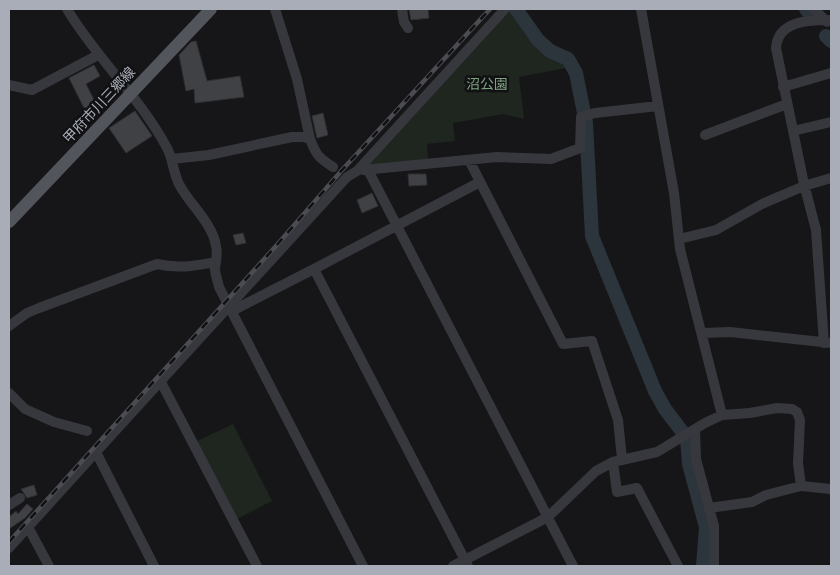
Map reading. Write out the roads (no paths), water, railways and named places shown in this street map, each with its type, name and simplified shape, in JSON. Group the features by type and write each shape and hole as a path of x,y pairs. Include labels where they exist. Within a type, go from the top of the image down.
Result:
{"main road":[{"name":"甲府市川三郷線","path":"9,222 211,9"}],"street":[{"path":"67,9 80,31 124,87 131,93 166,147 172,159 179,184 196,206 213,238 216,246 215,271 219,287 363,566"},
{"path":"275,9 297,79 314,150 319,158 333,167"},
{"path":"402,9 404,22 408,28"},
{"path":"9,548 160,382 231,309 347,177 358,171 505,9"},
{"path":"641,9 674,193 679,240 722,415"},
{"path":"814,9 829,22"},
{"path":"702,333 730,332 768,335 827,343 816,230 804,186 778,63 777,38 787,26 796,23 829,22"},
{"path":"9,85 32,90 98,54"},
{"path":"783,87 831,73"},
{"path":"705,135 787,104"},
{"path":"358,171 497,157 552,159 580,148 580,117 595,112 658,106"},
{"path":"793,131 831,122"},
{"path":"172,159 208,155 292,137 303,136 310,138"},
{"path":"469,160 563,344 592,342 618,420 617,492 637,488 678,566"},
{"path":"358,171 397,226 573,566"},
{"path":"679,240 716,230 762,204 804,186 831,178"},
{"path":"231,309 314,269 480,182"},
{"path":"9,326 39,308 157,264 174,268 216,262"},
{"path":"314,269 467,563"},
{"path":"160,382 257,566"},
{"path":"9,393 25,409 54,422 87,431"},
{"path":"453,566 467,563 548,517 596,471 618,461 658,452 722,415 750,413 777,408 792,409 797,412 800,420 798,463 801,486"},
{"path":"695,430 696,459 714,526 714,566"},
{"path":"96,452 154,566"},
{"path":"709,508 752,502 766,495 801,486 831,489"},
{"path":"9,505 20,498"},
{"path":"28,526 49,566"}],"waterway":[{"path":"516,9 538,40 550,51 568,59 576,73 586,123 592,236 655,391 665,409 687,438 689,464 706,527 703,566"},
{"path":"806,9 811,15"},
{"path":"826,36 831,41"}],"railway":[{"path":"9,542 343,169 490,9"}],"park label":[{"name":"沼公園","path":"487,84"}]}
